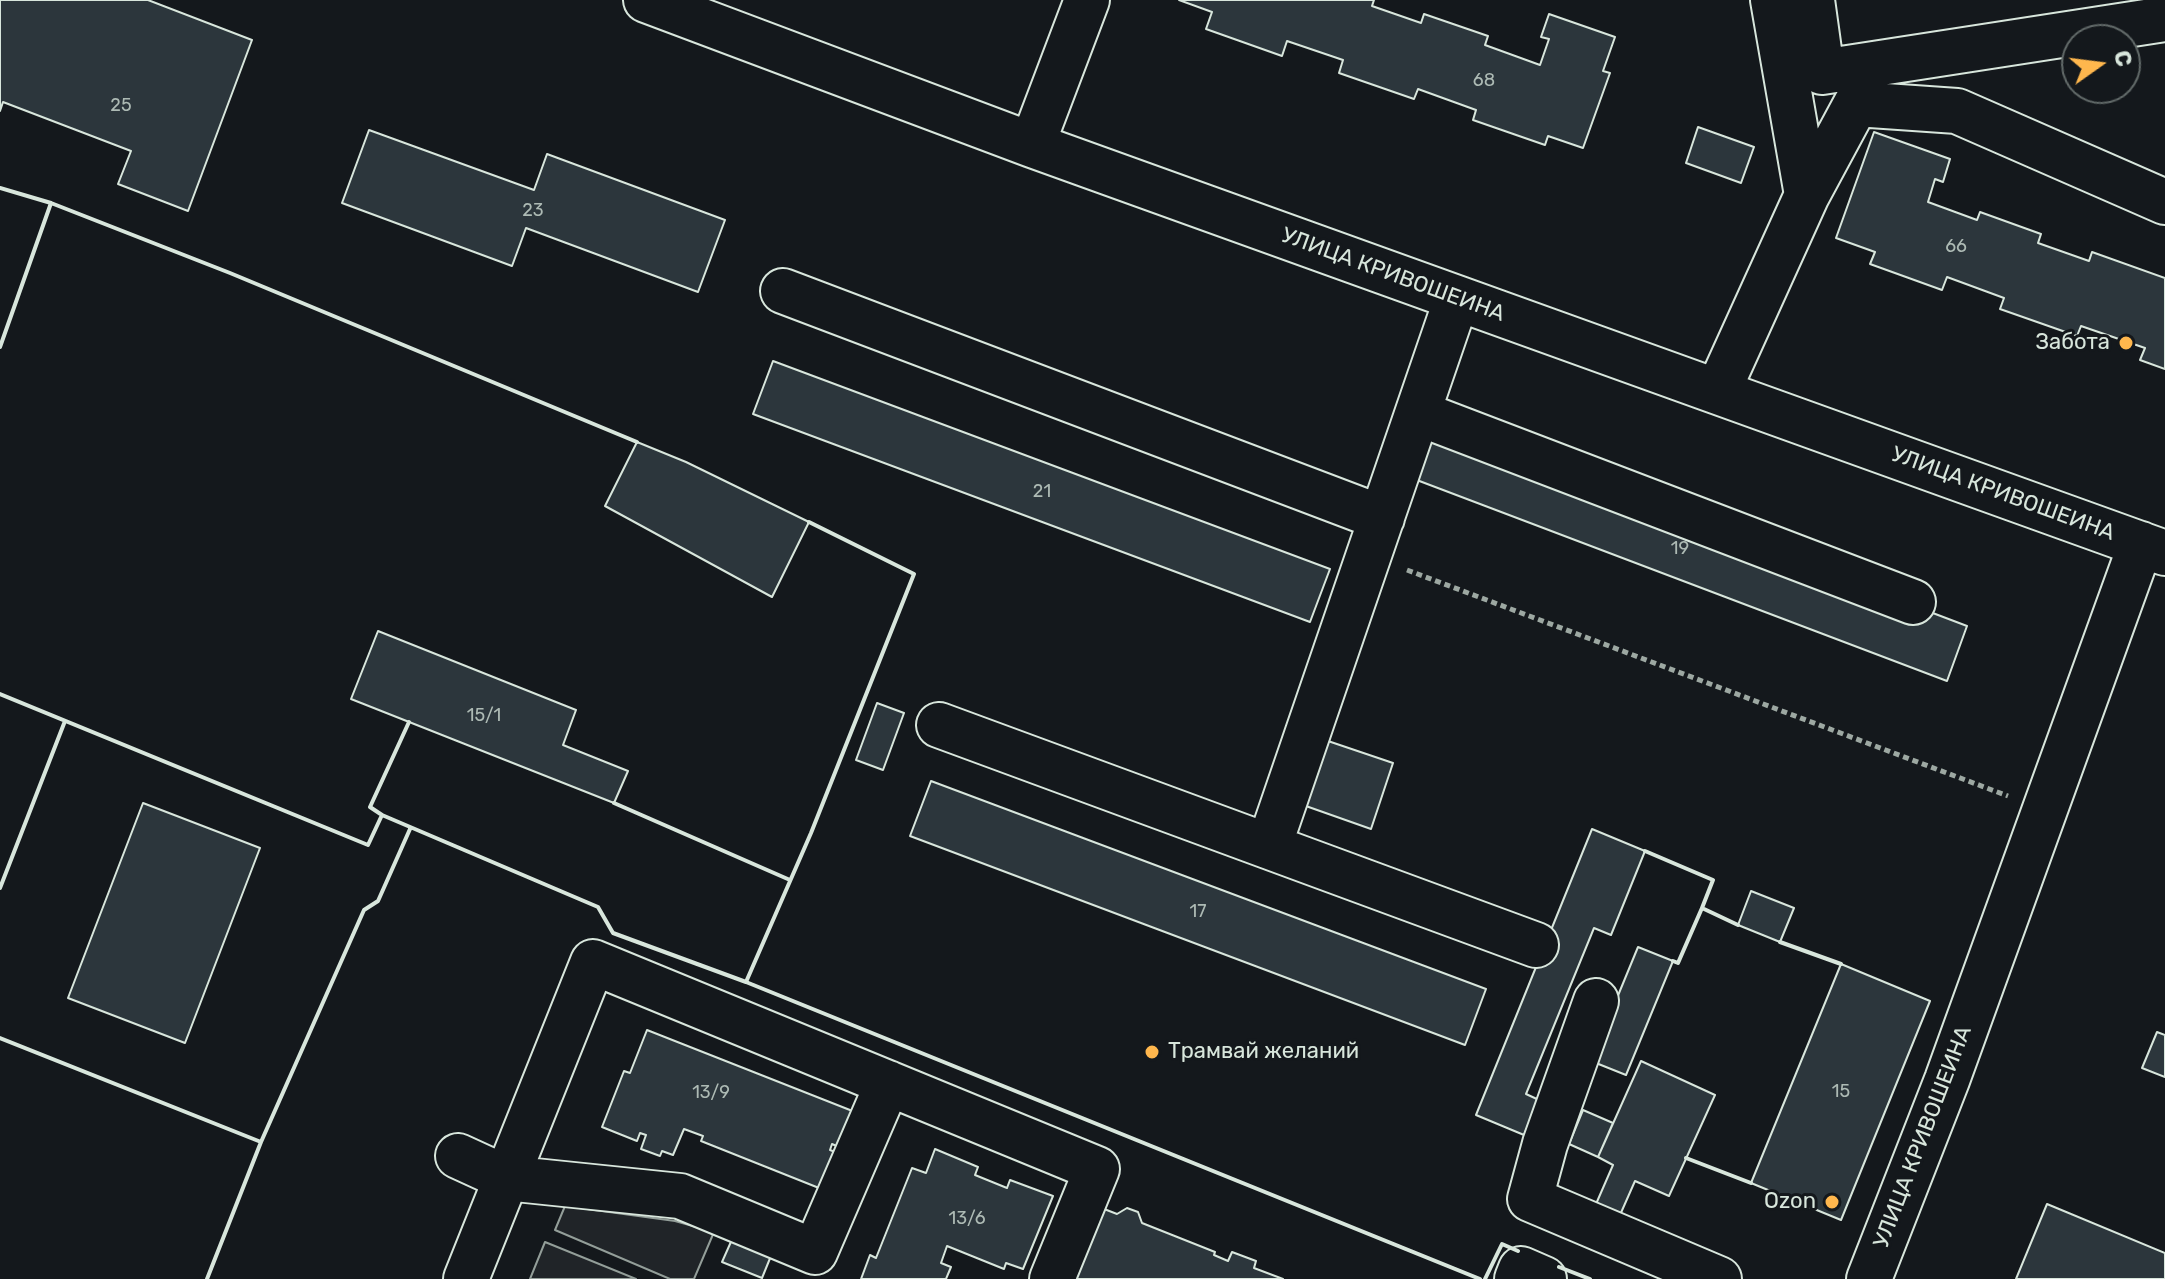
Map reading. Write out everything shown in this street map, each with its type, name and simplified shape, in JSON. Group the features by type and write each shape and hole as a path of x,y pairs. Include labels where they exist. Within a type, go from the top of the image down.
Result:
{"street":[{"name":"УЛИЦА КРИВОШЕИНА","path":"646,0 1032,145 2153,549 1869,1279"},
{"path":"1032,145 1087,0"},
{"path":"1773,0 1807,195"},
{"path":"1812,0 1822,72 2165,19"},
{"path":"1718,391 1807,195 1856,104 1957,111 2165,202"},
{"path":"783,291 1375,536"},
{"path":"1269,846 1457,298"},
{"path":"1418,413 1913,602"},
{"path":"939,725 1536,945"},
{"path":"466,1279 593,962 1097,1169 1052,1279"},
{"path":"1596,1001 1545,1144 1530,1199 1719,1279"},
{"path":"458,1156 506,1178 680,1196 810,1266 888,1083"},
{"path":"1517,1279 1521,1269 1544,1279"}],"path":[{"path":"1375,536 2008,796"}],"shaded area":[{"path":"565,1206 675,1221 714,1232 694,1279 670,1279 555,1230"},
{"path":"545,1242 636,1279 530,1279"}],"building":[{"path":"0,0 148,0 252,40 188,211 118,184 131,151 3,102 0,111"},
{"path":"1179,0 1374,0 1372,6 1421,23 1424,14 1488,36 1485,45 1540,65 1549,39 1541,37 1549,14 1615,37 1603,71 1610,73 1583,148 1548,136 1545,145 1473,120 1476,110 1418,89 1414,99 1339,73 1343,60 1287,41 1282,56 1206,29 1212,12"},
{"path":"1698,127 1754,147 1741,183 1686,163"},
{"path":"369,130 534,190 547,154 725,220 698,292 526,228 512,266 342,203"},
{"path":"1874,132 1950,159 1943,182 1935,179 1928,202 1977,220 1980,212 2041,234 2038,243 2089,261 2092,252 2165,278 2165,369 2140,360 2145,348 2081,326 2077,336 2000,309 2004,298 1947,277 1942,290 1870,264 1875,252 1836,238"},
{"path":"773,361 1330,569 1310,622 753,414"},
{"path":"1414,416 1967,626 1947,681 1393,471"},
{"path":"637,442 686,462 809,522 772,597 605,506"},
{"path":"378,631 576,710 563,745 628,771 614,803 351,699"},
{"path":"877,703 904,713 883,770 856,760"},
{"path":"1325,740 1393,763 1371,829 1303,805"},
{"path":"931,781 1486,989 1465,1045 910,836"},
{"path":"143,803 260,848 185,1043 68,998"},
{"path":"1592,829 1645,851 1611,935 1594,928 1526,1094 1539,1100 1524,1135 1476,1115"},
{"path":"1751,891 1794,908 1780,942 1738,925"},
{"path":"1638,947 1673,961 1626,1075 1591,1061"},
{"path":"1841,964 1930,1001 1841,1220 1751,1183"},
{"path":"647,1030 855,1112 841,1148 832,1144 830,1150 838,1153 824,1190 701,1141 703,1136 684,1129 673,1155 662,1151 660,1156 641,1149 646,1135 640,1133 637,1141 602,1127 624,1071 630,1073"},
{"path":"2157,1032 2165,1035 2165,1077 2142,1068"},
{"path":"1641,1061 1715,1095 1669,1196 1635,1181 1620,1215 1596,1204 1613,1165 1598,1157"},
{"path":"1583,1110 1613,1123 1598,1157 1569,1144"},
{"path":"935,1149 978,1167 975,1175 1007,1188 1010,1180 1053,1196 1023,1269 1006,1263 1004,1269 947,1246 941,1263 951,1267 946,1279 861,1279 870,1255 876,1258 912,1168 926,1173"},
{"path":"2047,1204 2165,1253 2165,1279 2016,1279"},
{"path":"1099,1207 1117,1214 1127,1208 1138,1212 1142,1223 1215,1252 1214,1255 1228,1261 1232,1252 1256,1261 1254,1268 1283,1279 1071,1279"},
{"path":"734,1235 773,1251 762,1278 722,1262"}],"wall":[{"path":"0,188 51,203 230,273 637,442"},
{"path":"0,347 51,203"},
{"path":"0,694 368,845 382,815 598,907 613,933 746,982 811,833 914,574 809,522"},
{"path":"0,888 65,721"},
{"path":"382,815 370,807 409,722"},
{"path":"614,803 790,880"},
{"path":"207,1279 261,1142 364,910 378,901 410,829"},
{"path":"1645,851 1713,880 1702,908"},
{"path":"1673,961 1678,963 1702,908 1738,925"},
{"path":"1780,942 1841,964"},
{"path":"746,982 1480,1279"},
{"path":"0,1038 261,1142"},
{"path":"1686,1158 1751,1183"},
{"path":"1485,1279 1502,1244 1518,1251"},
{"path":"1559,1267 1590,1279"}],"place":[{"name":"Забота","path":"2126,343"},
{"name":"Трамвай желаний","path":"1152,1052"},
{"name":"Ozon","path":"1832,1202"}]}
